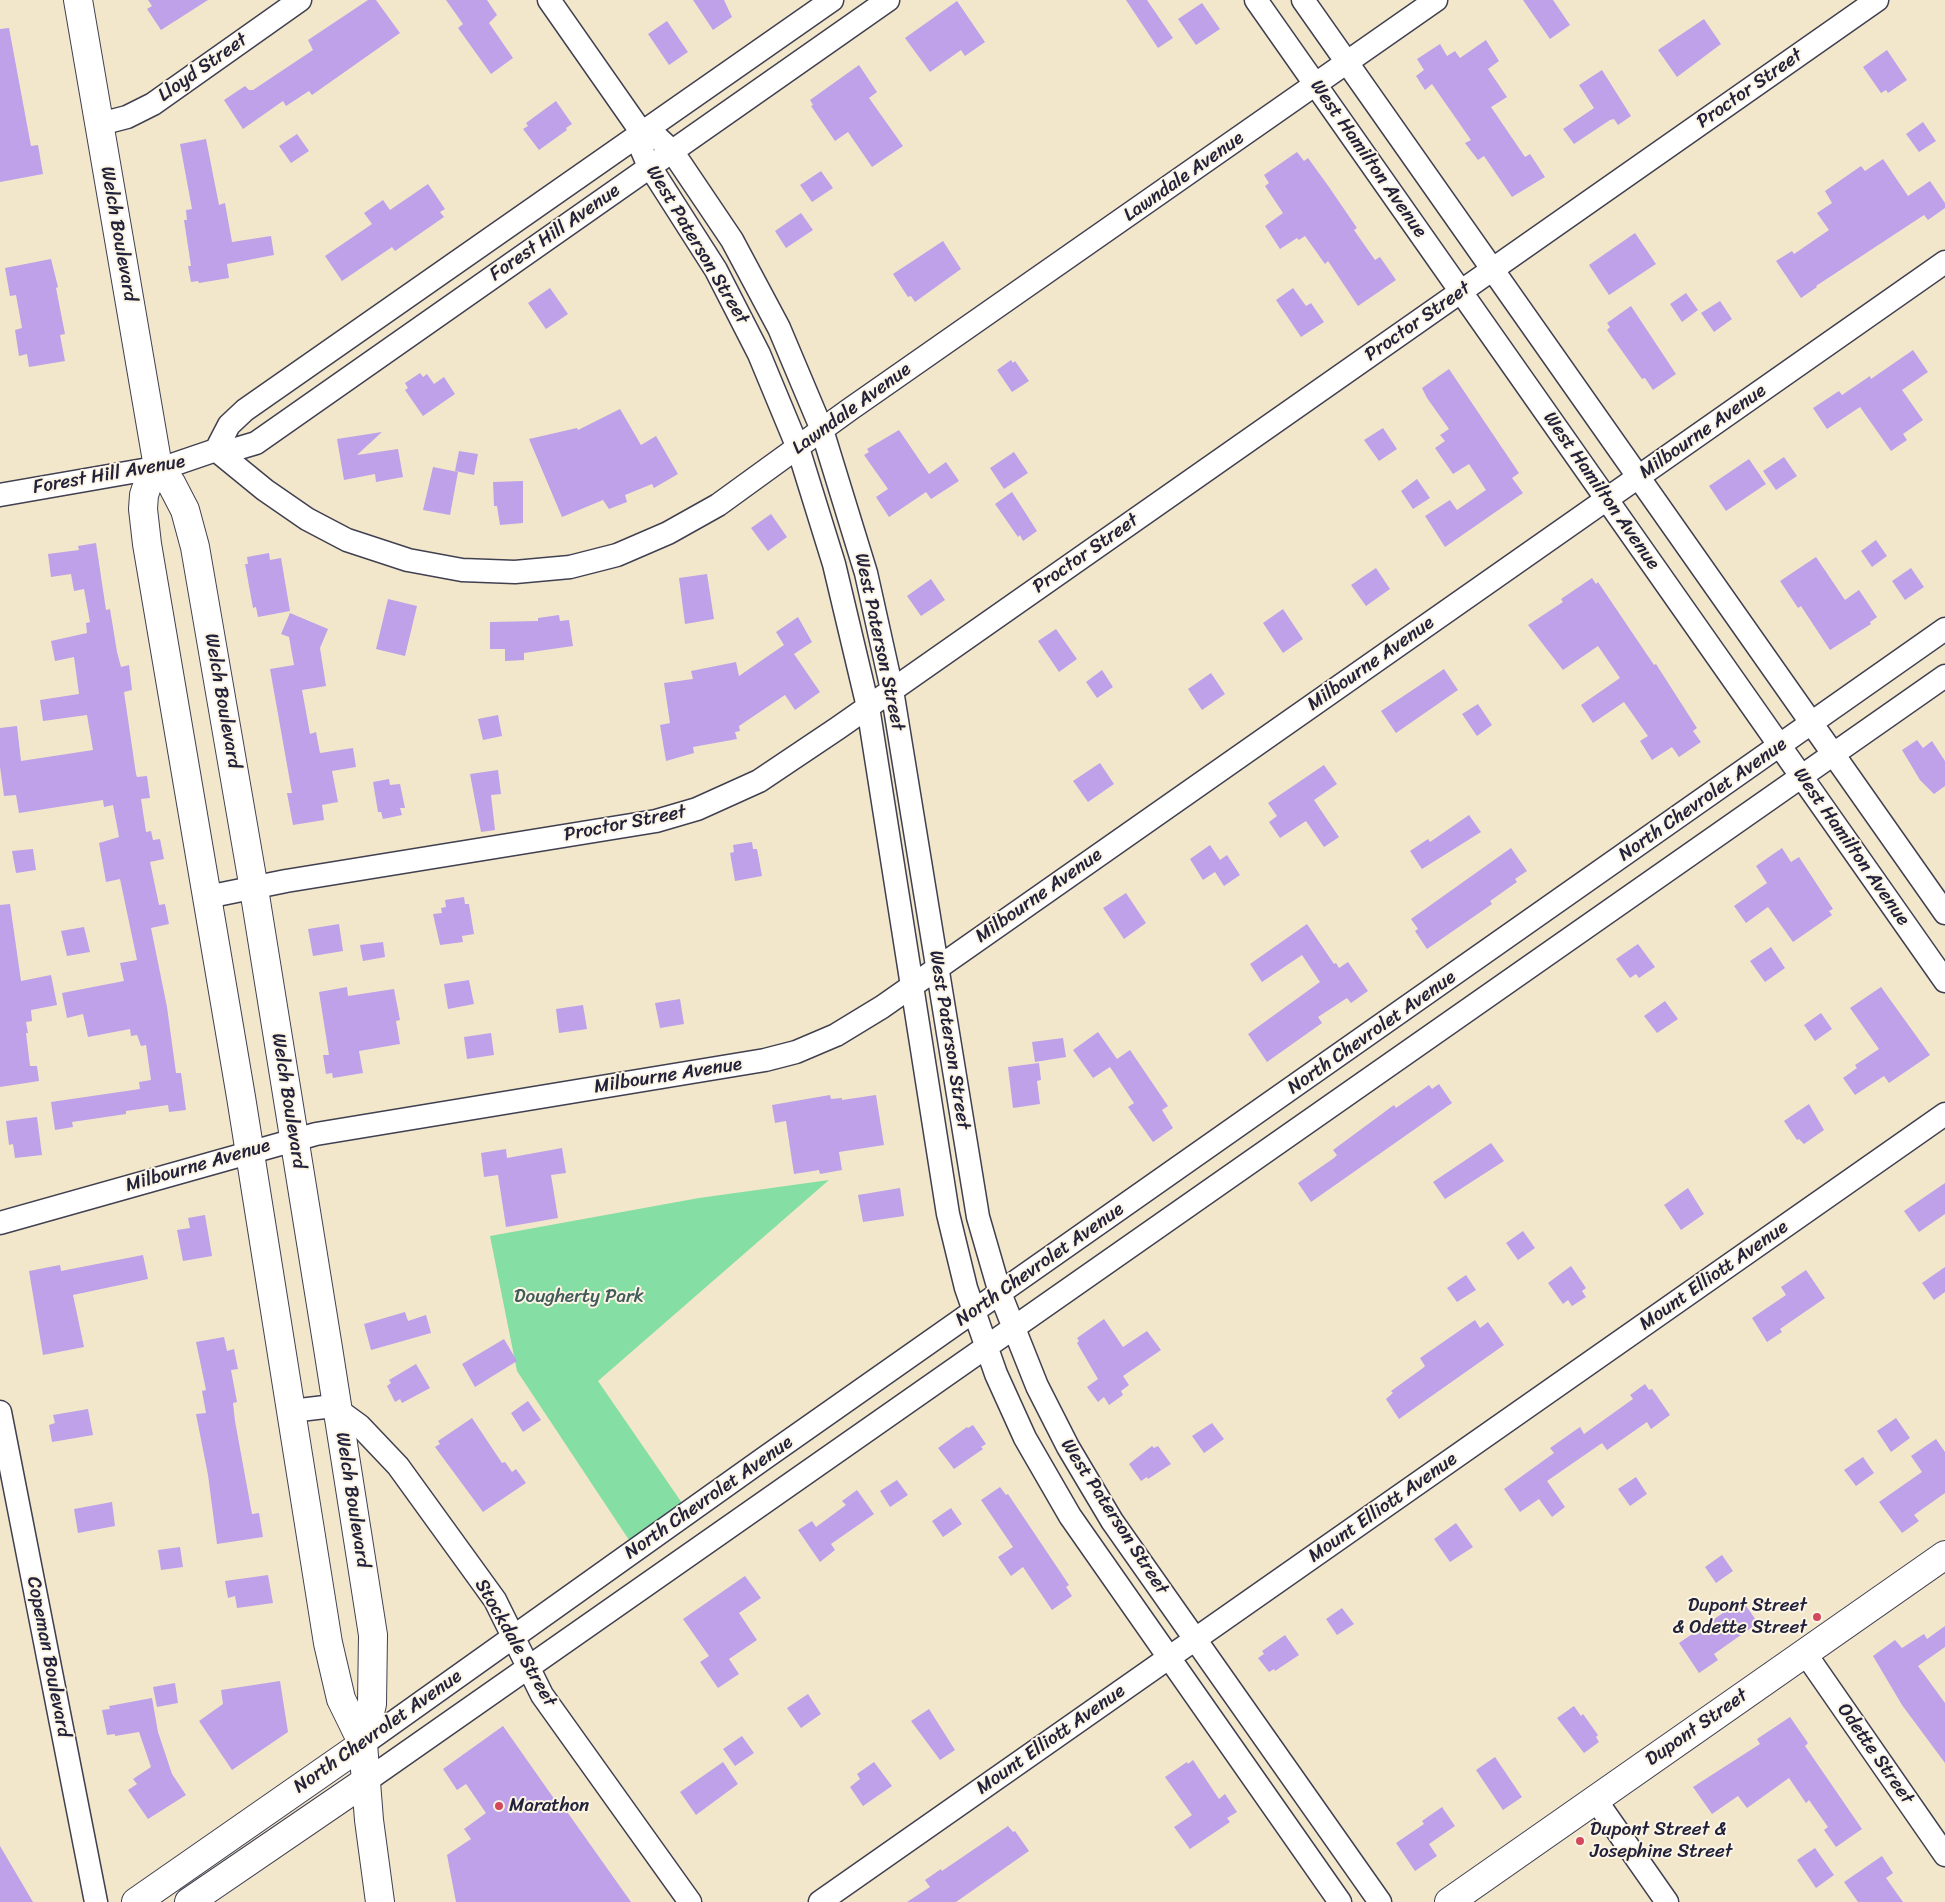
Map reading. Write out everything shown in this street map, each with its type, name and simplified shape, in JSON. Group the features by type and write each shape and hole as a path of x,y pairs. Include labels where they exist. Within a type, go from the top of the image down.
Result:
{"main road":[{"name":"Welch Boulevard","path":"78,0 158,467 178,495 191,529 254,889 295,1139 373,1635 372,1704 363,1744 380,1902"},
{"name":"Welch Boulevard","path":"158,467 148,483 144,495 144,526 250,1152 331,1660 341,1699 363,1744"},
{"name":"Dupont Street","path":"1449,1902 1945,1555"},
{"name":"North Chevrolet Avenue","path":"136,1902 363,1744"},
{"name":"North Chevrolet Avenue","path":"189,1902 366,1781"}],"street":[{"name":"Lloyd Street","path":"100,124 127,117 148,107 300,0"},
{"name":"West Paterson Street","path":"549,0 642,133 658,138 672,151 732,240 756,281 790,352 822,430 866,573 892,690 973,1194 1000,1293 1046,1406 1083,1474 1112,1521 1380,1902"},
{"name":"Forest Hill Avenue","path":"216,450 229,425 245,410 832,0"},
{"name":"Forest Hill Avenue","path":"0,495 158,467 190,460 216,450 236,449 264,438 888,0"},
{"name":"West Hamilton Avenue","path":"1256,0 1945,981"},
{"name":"West Hamilton Avenue","path":"1303,0 1945,913"},
{"name":"Lawndale Avenue","path":"216,450 289,507 326,530 386,554 426,564 462,570 515,572 585,564 652,541 686,525 718,505 822,430 1436,0"},
{"name":"Proctor Street","path":"207,897 286,881 602,831 671,818 712,803 764,778 868,708 1876,0"},
{"name":"West Paterson Street","path":"642,133 641,148 649,167 698,239 730,293 760,354 798,448 834,564 868,708 948,1214 974,1312 986,1348 1016,1419 1054,1491 1168,1658 1340,1902"},
{"name":"Milbourne Avenue","path":"0,1222 295,1139 330,1131 765,1060 796,1052 836,1035 865,1019 1945,262"},
{"name":"North Chevrolet Avenue","path":"363,1744 1000,1293 1945,629"},
{"name":"North Chevrolet Avenue","path":"366,1781 1945,676"},
{"path":"1397,1015 1418,1045"},
{"name":"Mount Elliott Avenue","path":"820,1902 1945,1114"},
{"path":"291,1411 324,1407 338,1410"},
{"name":"Stockdale Street","path":"338,1410 360,1426 401,1470 495,1600 542,1695 690,1902"},
{"name":"Copeman Boulevard","path":"0,1412 96,1902"},
{"name":"Odette Street","path":"1805,1653 1945,1855"},
{"path":"1596,1799 1667,1902"}],"green space":[{"name":"Dougherty Park","path":"829,1180 598,1381 682,1503 629,1540 517,1371 490,1236 699,1198"}],"building":[{"path":"148,0 208,0 161,30 147,9 152,6"},
{"path":"368,0 376,0 400,33 312,95 309,91 286,106 283,101 243,129 224,100 245,86 249,90 253,90 313,50 308,40"},
{"path":"446,0 487,0 497,15 489,23 513,58 491,74 458,28 463,24"},
{"path":"693,0 724,0 732,17 713,30"},
{"path":"1126,0 1147,0 1173,38 1158,48"},
{"path":"1523,0 1553,0 1570,25 1550,39"},
{"path":"957,1 985,42 965,56 961,50 930,72 905,38"},
{"path":"1202,3 1220,29 1196,45 1178,19"},
{"path":"1704,19 1721,44 1677,77 1658,50"},
{"path":"667,21 688,52 669,65 648,34"},
{"path":"9,28 31,146 38,145 43,174 0,182 0,29"},
{"path":"1486,40 1499,61 1488,69 1507,97 1491,107 1525,157 1530,154 1545,177 1512,197 1484,156 1478,160 1465,143 1471,140 1432,84 1425,90 1416,76 1424,70 1417,59 1440,44 1447,56 1455,51 1460,58"},
{"path":"1887,50 1907,80 1888,93 1886,90 1881,93 1863,67"},
{"path":"859,65 877,92 869,98 903,146 872,167 848,132 835,141 811,106 813,105 810,100"},
{"path":"1602,70 1631,116 1618,125 1614,119 1610,120 1574,144 1563,129 1594,108 1579,85"},
{"path":"556,101 572,124 566,128 567,130 539,150 523,129 528,126 526,123"},
{"path":"1923,122 1936,141 1919,152 1906,134"},
{"path":"297,134 309,151 291,163 279,146"},
{"path":"206,139 219,205 225,203 232,242 271,236 274,255 227,264 229,278 199,283 198,281 191,282 188,266 191,266 184,220 187,220 186,210 192,209 180,144"},
{"path":"1297,152 1304,161 1308,158 1357,228 1354,230 1375,260 1380,257 1396,280 1358,306 1328,261 1325,264 1305,236 1299,240 1297,238 1280,249 1265,226 1283,213 1265,186 1269,183 1264,175"},
{"path":"1883,159 1908,196 1930,181 1945,203 1945,208 1928,220 1924,215 1816,286 1801,298 1776,261 1792,251 1794,254 1829,230 1817,213 1832,203 1825,191 1861,166 1865,171"},
{"path":"821,171 833,188 812,202 800,185"},
{"path":"428,184 445,209 440,212 444,217 395,251 392,247 342,281 325,256 372,224 364,213 383,200 390,210"},
{"path":"801,213 813,230 786,248 775,231"},
{"path":"1635,233 1656,264 1609,295 1589,265"},
{"path":"943,241 961,269 915,302 911,296 908,297 893,274"},
{"path":"51,259 58,287 56,288 65,334 60,335 65,361 29,367 27,354 19,356 15,330 22,328 16,295 10,296 5,268"},
{"path":"550,288 568,314 546,329 528,303"},
{"path":"1293,288 1306,306 1311,303 1324,322 1301,337 1276,300"},
{"path":"1686,293 1698,310 1682,322 1670,304"},
{"path":"1720,301 1732,319 1714,332 1701,313"},
{"path":"1631,306 1676,374 1653,390 1645,378 1642,379 1607,330 1610,327 1607,323"},
{"path":"1913,350 1928,372 1902,390 1923,420 1903,434 1907,440 1891,451 1860,407 1827,429 1813,408 1839,391 1842,395 1870,376 1871,379"},
{"path":"1011,360 1013,363 1015,361 1029,381 1012,392 997,370"},
{"path":"1449,369 1519,473 1512,478 1523,493 1445,547 1425,516 1450,500 1457,510 1486,490 1469,464 1453,474 1435,448 1445,441 1440,435 1449,429 1422,388"},
{"path":"420,373 423,377 427,374 434,384 444,377 455,394 423,416 405,390 408,388 405,383"},
{"path":"620,409 641,445 656,436 678,474 654,488 652,484 625,495 627,502 609,509 603,500 562,517 529,439 577,428 578,430"},
{"path":"1383,428 1397,449 1379,461 1364,440"},
{"path":"899,430 929,474 946,462 959,481 931,499 926,492 889,517 876,497 888,489 864,455 869,452 867,449"},
{"path":"382,432 357,455 398,449 403,477 376,482 375,474 344,480 337,439"},
{"path":"459,451 478,454 474,475 455,471"},
{"path":"1014,452 1028,473 1004,489 990,468"},
{"path":"1784,457 1797,476 1776,490 1763,471"},
{"path":"1749,459 1766,484 1726,511 1709,486"},
{"path":"433,467 458,472 450,515 423,510"},
{"path":"1417,479 1430,498 1413,509 1401,491"},
{"path":"523,481 523,523 500,525 497,506 494,506 493,482"},
{"path":"1012,492 1037,531 1023,541 1020,535 1018,537 995,504"},
{"path":"771,514 787,537 768,551 751,528"},
{"path":"1876,540 1887,556 1872,567 1861,551"},
{"path":"96,543 106,610 110,609 121,667 129,665 132,690 124,692 136,774 137,777 147,776 150,798 141,799 146,832 151,831 153,840 160,839 164,859 150,862 159,905 165,904 169,924 151,928 167,1007 176,1073 181,1073 186,1110 169,1112 168,1105 126,1111 126,1114 72,1122 73,1127 55,1130 51,1102 140,1089 139,1082 151,1080 146,1045 141,1046 137,1035 131,1036 130,1029 88,1037 83,1014 67,1018 62,993 124,981 120,963 137,960 120,879 106,882 99,843 119,837 113,805 104,807 103,800 19,813 16,795 4,796 0,767 0,728 17,726 21,761 93,750 87,715 43,721 40,700 79,694 74,657 55,661 51,641 87,633 86,623 90,622 84,589 74,591 71,574 51,577 48,554 79,550 78,546"},
{"path":"269,553 270,560 281,558 290,611 258,617 256,607 253,608 245,564 248,564 247,557"},
{"path":"1816,557 1845,600 1859,590 1877,617 1870,622 1871,624 1830,650 1801,606 1798,608 1780,581"},
{"path":"1376,568 1390,589 1366,606 1351,585"},
{"path":"1911,568 1924,587 1905,600 1892,581"},
{"path":"707,574 714,619 685,624 679,578"},
{"path":"1592,578 1596,584 1598,582 1654,665 1656,664 1697,728 1693,731 1701,742 1679,757 1672,747 1652,760 1640,741 1648,736 1624,702 1593,723 1581,705 1620,678 1598,646 1563,670 1528,625 1563,602 1561,599"},
{"path":"931,579 945,600 921,616 907,596"},
{"path":"388,599 417,606 405,656 376,649"},
{"path":"1283,609 1303,639 1283,653 1263,623"},
{"path":"290,613 328,629 320,648 326,686 302,690 310,734 316,732 320,753 353,748 356,767 332,771 338,802 322,805 324,820 293,825 287,793 292,793 270,669 294,665 289,637 281,634"},
{"path":"559,615 560,621 569,620 573,646 524,653 524,660 505,661 505,649 490,649 490,622 538,621 538,618"},
{"path":"798,617 812,642 794,654 820,692 795,710 785,695 739,726 740,731 735,732 737,739 693,747 694,753 666,761 660,725 670,723 664,683 693,679 691,671 736,662 739,676 784,645 776,632"},
{"path":"1056,629 1077,659 1059,672 1038,641"},
{"path":"1444,669 1458,690 1396,733 1381,711"},
{"path":"1102,670 1113,687 1097,698 1086,682"},
{"path":"1211,673 1225,694 1202,710 1188,689"},
{"path":"1478,704 1492,725 1477,736 1462,714"},
{"path":"498,715 502,736 483,740 478,719"},
{"path":"1917,740 1923,748 1932,741 1945,761 1945,786 1934,794 1920,780 1902,750"},
{"path":"1100,763 1114,784 1088,802 1073,781"},
{"path":"1324,765 1337,784 1314,800 1339,837 1324,847 1306,821 1280,838 1269,822 1277,816 1268,803"},
{"path":"498,770 501,794 491,795 495,830 481,832 470,774"},
{"path":"389,779 390,785 400,784 405,808 400,808 402,815 383,819 381,812 378,812 373,782"},
{"path":"1469,815 1481,832 1422,869 1410,851 1428,839 1430,842"},
{"path":"752,842 753,849 757,849 762,876 735,881 730,853 734,852 733,845"},
{"path":"1210,845 1220,860 1227,855 1240,875 1224,886 1215,872 1203,880 1190,859"},
{"path":"1511,848 1527,871 1515,879 1517,882 1490,901 1492,904 1427,949 1415,931 1418,929 1411,919"},
{"path":"1782,848 1791,862 1799,857 1833,909 1829,911 1832,915 1793,942 1768,907 1746,923 1734,906 1767,883 1756,866"},
{"path":"33,849 36,870 16,873 12,851"},
{"path":"1126,893 1146,923 1124,939 1103,908"},
{"path":"464,897 465,904 469,904 474,934 462,936 463,942 440,945 433,914 442,913 441,908 446,907 445,900"},
{"path":"10,904 21,981 51,975 57,1005 31,1010 32,1021 26,1022 30,1066 37,1066 39,1081 0,1087 0,905"},
{"path":"339,924 343,951 313,956 308,929"},
{"path":"1307,924 1334,964 1336,963 1339,968 1348,962 1368,991 1351,1003 1347,998 1318,1017 1322,1023 1267,1062 1248,1034 1320,982 1302,955 1262,982 1250,964"},
{"path":"84,927 90,952 67,956 61,931"},
{"path":"383,942 385,957 363,961 360,945"},
{"path":"1638,944 1655,967 1639,978 1636,974 1630,978 1616,959"},
{"path":"1771,947 1785,968 1765,982 1750,961"},
{"path":"469,980 474,1004 448,1009 444,984"},
{"path":"347,987 348,996 394,989 400,1020 396,1021 400,1044 359,1051 363,1073 333,1078 332,1073 326,1074 323,1055 329,1055 319,992"},
{"path":"1881,987 1930,1055 1889,1083 1884,1076 1855,1095 1843,1078 1857,1068 1855,1065 1879,1049 1850,1008"},
{"path":"680,999 684,1024 660,1028 655,1003"},
{"path":"1665,1001 1678,1019 1657,1033 1644,1016"},
{"path":"583,1005 587,1029 559,1033 556,1009"},
{"path":"1821,1013 1832,1029 1815,1041 1804,1025"},
{"path":"1098,1032 1117,1059 1130,1050 1168,1106 1162,1110 1173,1128 1153,1142 1128,1107 1134,1103 1110,1067 1093,1078 1073,1050"},
{"path":"491,1033 494,1055 467,1059 464,1037"},
{"path":"1063,1038 1066,1057 1035,1062 1032,1042"},
{"path":"1039,1063 1041,1080 1037,1081 1040,1104 1013,1108 1008,1067"},
{"path":"1439,1084 1452,1103 1311,1202 1298,1183 1334,1158 1337,1155 1333,1150 1394,1105 1396,1108 1429,1085 1432,1089"},
{"path":"830,1095 831,1099 842,1098 842,1100 876,1095 884,1145 839,1152 842,1170 820,1174 819,1170 794,1174 786,1121 775,1123 772,1105"},
{"path":"1809,1104 1824,1130 1804,1144 1799,1139 1797,1140 1784,1121"},
{"path":"37,1117 42,1155 15,1158 13,1144 9,1145 6,1121"},
{"path":"1491,1143 1504,1161 1445,1199 1433,1182"},
{"path":"562,1148 566,1173 551,1175 558,1218 506,1227 498,1175 484,1177 481,1153 506,1149 507,1158"},
{"path":"1945,1183 1945,1214 1919,1232 1904,1211"},
{"path":"900,1188 904,1216 863,1222 858,1195"},
{"path":"1688,1188 1704,1214 1681,1230 1664,1205"},
{"path":"205,1215 212,1256 183,1261 177,1230 190,1228 188,1218"},
{"path":"1523,1231 1535,1248 1518,1260 1506,1243"},
{"path":"143,1255 148,1279 73,1295 84,1347 43,1355 29,1271 60,1265 61,1271"},
{"path":"1571,1266 1586,1288 1582,1291 1586,1297 1572,1306 1568,1300 1563,1304 1548,1283"},
{"path":"1945,1267 1945,1292 1934,1300 1922,1283"},
{"path":"1806,1270 1825,1298 1780,1329 1782,1332 1767,1342 1752,1318 1786,1295 1781,1287"},
{"path":"1466,1275 1476,1290 1457,1302 1447,1288"},
{"path":"405,1312 408,1321 426,1315 431,1333 371,1350 364,1324"},
{"path":"1104,1319 1123,1347 1147,1331 1161,1350 1123,1376 1129,1385 1121,1391 1123,1395 1109,1405 1104,1397 1098,1402 1087,1387 1098,1379 1077,1343 1079,1341 1077,1338"},
{"path":"1475,1320 1480,1328 1488,1322 1504,1345 1399,1419 1386,1399 1393,1393 1391,1391 1425,1366 1420,1358"},
{"path":"224,1337 227,1351 234,1349 238,1369 231,1370 237,1402 233,1403 235,1421 252,1514 259,1513 263,1537 217,1544 208,1475 196,1414 206,1413 202,1391 206,1390 196,1342"},
{"path":"504,1339 517,1361 475,1387 462,1364"},
{"path":"416,1364 430,1388 402,1403 400,1399 395,1402 387,1386 391,1383 389,1380"},
{"path":"1645,1384 1649,1390 1652,1389 1670,1415 1651,1429 1647,1422 1607,1450 1602,1443 1547,1481 1565,1507 1552,1517 1539,1499 1520,1512 1504,1489 1554,1453 1550,1448 1580,1427 1584,1434 1633,1399 1630,1395"},
{"path":"528,1401 541,1420 523,1432 511,1413"},
{"path":"88,1409 93,1435 52,1442 49,1425 55,1423 53,1415"},
{"path":"472,1418 502,1463 505,1462 512,1472 516,1469 526,1483 483,1512 435,1447 440,1444 438,1441"},
{"path":"1896,1418 1910,1438 1891,1452 1877,1431"},
{"path":"1212,1423 1224,1439 1204,1453 1192,1436"},
{"path":"973,1425 986,1444 981,1447 983,1449 954,1469 938,1448 967,1427"},
{"path":"1936,1439 1945,1452 1945,1493 1914,1515 1919,1521 1902,1533 1879,1502 1922,1472 1911,1456"},
{"path":"1152,1446 1154,1448 1158,1446 1171,1464 1148,1479 1147,1477 1141,1481 1129,1464"},
{"path":"1863,1457 1874,1473 1856,1486 1844,1470"},
{"path":"1636,1477 1647,1494 1630,1506 1618,1489"},
{"path":"897,1480 908,1495 890,1507 880,1491"},
{"path":"1000,1487 1006,1495 1008,1494 1069,1585 1066,1587 1072,1596 1052,1610 1023,1567 1011,1576 998,1557 1013,1547 981,1500"},
{"path":"857,1490 874,1514 831,1544 835,1550 820,1562 798,1530 812,1521 816,1527 846,1505 842,1501"},
{"path":"112,1502 115,1526 78,1533 74,1509"},
{"path":"951,1508 962,1524 943,1537 932,1521"},
{"path":"1456,1523 1473,1547 1450,1562 1434,1539"},
{"path":"180,1547 183,1567 161,1570 158,1550"},
{"path":"1722,1555 1733,1571 1716,1583 1705,1567"},
{"path":"268,1575 273,1603 237,1608 235,1596 228,1598 225,1581"},
{"path":"745,1576 761,1598 739,1613 757,1640 729,1659 739,1674 718,1688 700,1662 709,1656 683,1619"},
{"path":"1742,1600 1758,1623 1714,1654 1718,1660 1699,1673 1679,1643"},
{"path":"1342,1608 1354,1624 1337,1635 1326,1619"},
{"path":"1945,1626 1945,1647 1918,1666 1945,1703 1945,1763 1902,1705 1873,1656 1895,1640 1902,1648 1924,1634 1927,1639"},
{"path":"1285,1635 1299,1655 1275,1671 1274,1669 1269,1672 1258,1658 1264,1654 1262,1651"},
{"path":"280,1681 288,1732 232,1770 199,1721 223,1704 221,1690"},
{"path":"175,1683 178,1703 157,1707 153,1687"},
{"path":"808,1694 821,1714 801,1728 787,1708"},
{"path":"152,1698 158,1732 172,1774 186,1795 148,1819 128,1790 137,1784 133,1779 151,1767 139,1732 115,1736 115,1734 107,1735 102,1710 110,1709 109,1706"},
{"path":"1574,1706 1581,1716 1583,1714 1598,1735 1596,1737 1599,1742 1584,1753 1557,1718"},
{"path":"929,1709 955,1750 940,1760 911,1721"},
{"path":"1790,1717 1808,1743 1805,1746 1862,1829 1836,1847 1824,1830 1828,1827 1809,1800 1806,1803 1789,1778 1747,1808 1738,1796 1712,1814 1693,1787 1760,1744 1757,1739"},
{"path":"503,1726 555,1800 558,1799 631,1902 456,1902 447,1855 471,1839 464,1829 486,1813 466,1784 457,1790 443,1769"},
{"path":"742,1736 754,1753 735,1766 723,1749"},
{"path":"1495,1757 1522,1797 1503,1810 1476,1770"},
{"path":"1193,1760 1219,1799 1225,1794 1237,1812 1227,1818 1230,1822 1190,1849 1174,1827 1192,1815 1165,1777"},
{"path":"723,1762 738,1784 696,1815 680,1792"},
{"path":"874,1762 892,1786 863,1806 850,1787 860,1779 857,1774"},
{"path":"1442,1807 1455,1826 1429,1844 1437,1856 1415,1871 1396,1843 1424,1824 1422,1821"},
{"path":"1008,1826 1013,1832 1015,1831 1029,1851 956,1902 907,1902 930,1887 925,1880 941,1869 942,1871"},
{"path":"0,1846 33,1902 0,1902"},
{"path":"1815,1848 1834,1875 1816,1888 1797,1860"},
{"path":"1882,1856 1893,1873 1886,1878 1903,1902 1858,1902 1844,1882"}],"place":[{"name":"Dupont Street & Odette Street","path":"1817,1617"},
{"name":"Marathon","path":"499,1806"},
{"name":"Dupont Street & Josephine Street","path":"1580,1841"}]}
